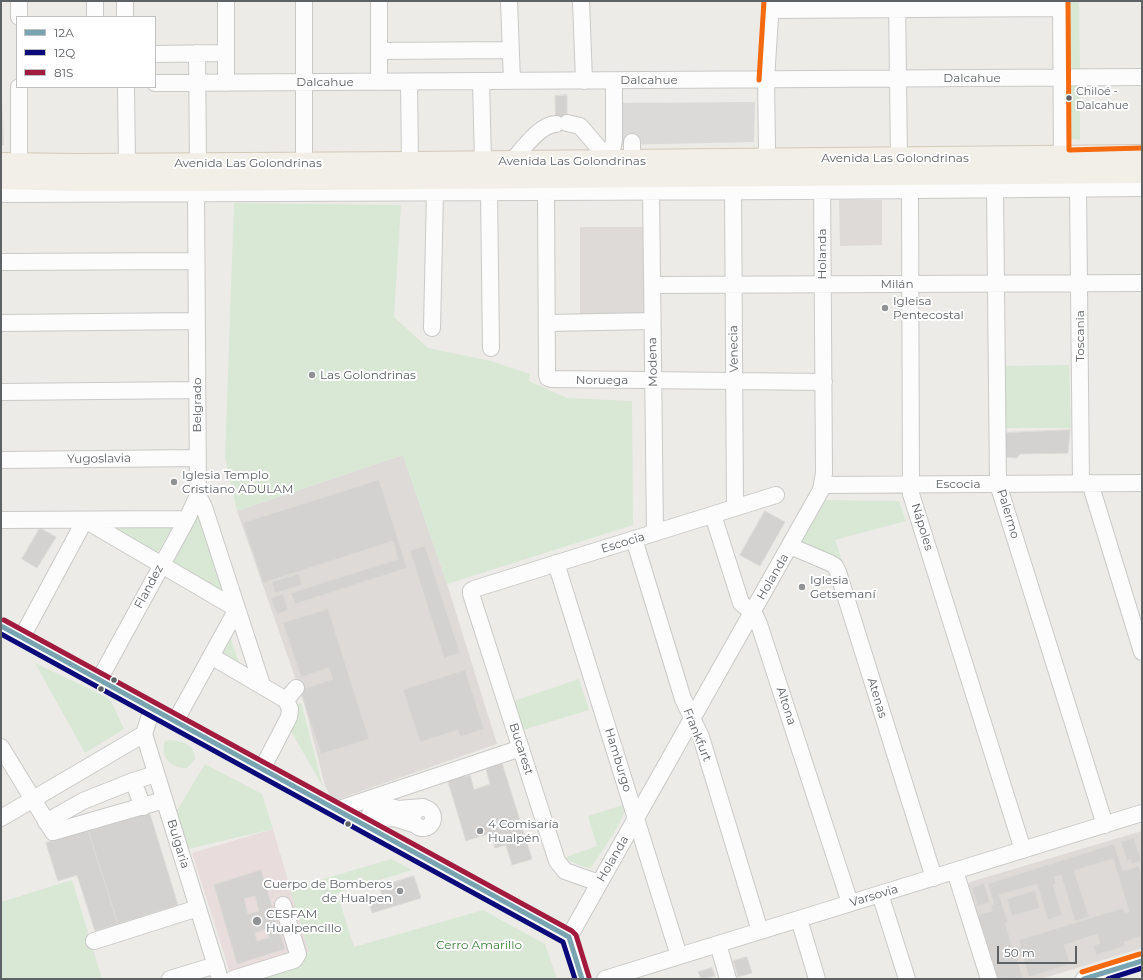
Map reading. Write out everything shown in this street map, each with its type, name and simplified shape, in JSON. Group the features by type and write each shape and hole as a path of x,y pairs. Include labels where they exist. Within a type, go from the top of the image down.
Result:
{"main road":[{"name":"Avenida Las Golondrinas","path":"10,163 127,164 610,161 632,151 765,160 1142,155"},
{"path":"822,183 825,166 834,159"},
{"path":"748,176 756,171 765,160"},
{"name":"Avenida Las Golondrinas","path":"1,179 182,181 748,176 822,183 1142,174"}],"street":[{"path":"19,1 19,16"},
{"path":"95,1 95,16"},
{"path":"125,1 125,16"},
{"path":"226,1 226,83"},
{"path":"304,1 304,163"},
{"path":"379,1 379,82"},
{"path":"509,1 512,81"},
{"path":"581,1 584,81"},
{"path":"765,160 767,147 766,80 770,5 1061,4 1062,157"},
{"path":"898,5 899,158"},
{"path":"379,51 511,50"},
{"path":"197,53 198,163"},
{"path":"156,54 226,53"},
{"name":"Dalcahue","path":"156,83 1142,77"},
{"path":"481,81 483,162"},
{"path":"610,161 614,140 614,81"},
{"path":"409,82 410,162"},
{"path":"10,163 19,88"},
{"path":"126,88 127,164"},
{"path":"512,161 543,128 550,124 561,124 580,126 610,161"},
{"name":"Avenida Las Golondrinas","path":"1,194 733,191 822,183 910,190 1142,188"},
{"name":"Holanda","path":"568,937 817,499 823,485 824,382 822,183"},
{"name":"Toscania","path":"1078,188 1079,283 1085,483 1142,652"},
{"name":"Palermo","path":"995,189 998,484 1105,825"},
{"name":"Nápoles","path":"910,190 911,494 1024,850"},
{"name":"Venecia","path":"733,191 735,508"},
{"path":"432,328 435,192"},
{"path":"489,192 491,348"},
{"path":"546,192 547,322 652,321"},
{"name":"Modena","path":"651,192 655,533"},
{"name":"Belgrado","path":"196,193 198,495 204,508 262,685"},
{"path":"1,262 196,261"},
{"name":"Milán","path":"652,285 1142,283"},
{"path":"1,323 197,321"},
{"name":"Noruega","path":"547,322 547,375 550,379 824,382"},
{"path":"1,392 197,390"},
{"name":"Yugoslavia","path":"1,460 198,458"},
{"name":"Escocia","path":"823,485 1142,483"},
{"name":"Flandez","path":"99,680 187,519 198,495"},
{"name":"Escocia","path":"471,591 776,495"},
{"name":"Altona","path":"713,515 742,605 752,612 759,624 850,904"},
{"path":"1,520 187,519"},
{"path":"85,520 237,609 175,722"},
{"path":"22,637 85,520"},
{"name":"Frankfurt","path":"634,539 683,699 701,737 760,931"},
{"name":"Atenas","path":"790,546 830,563 835,566 838,572 934,878"},
{"name":"Hamburgo","path":"556,563 679,956"},
{"name":"Bucarest","path":"471,591 559,865 569,873 599,883"},
{"path":"1,626 568,937 582,979"},
{"path":"212,656 262,685 291,694 289,717 262,769"},
{"path":"1,818 144,734 152,709"},
{"name":"Bulgaria","path":"144,734 218,972"},
{"path":"1,747 32,800 53,832 164,800"},
{"path":"336,810 521,748"},
{"path":"46,822 83,801 133,781 156,774"},
{"path":"133,781 143,807"},
{"path":"380,804 398,809 423,808 431,811 434,817 429,827 426,828 394,818 380,819 369,828 370,814 380,804"},
{"name":"Varsovia","path":"605,979 642,974 679,956 1142,813"},
{"path":"955,871 989,979"},
{"path":"880,894 907,979"},
{"path":"233,979 294,960 297,957 298,954 283,906"},
{"path":"94,941 198,908"},
{"path":"798,919 817,979"},
{"path":"718,944 728,979"},
{"path":"1084,979 1142,961"},
{"path":"170,979 218,972"}],"shaded area":[{"path":"1,73 4,145 1,145"},
{"path":"755,102 754,142 618,145 618,103"},
{"path":"839,200 882,200 882,245 840,246"},
{"path":"580,227 645,227 646,317 580,318"},
{"path":"403,455 447,584 497,744 336,800 331,797 325,786 304,703 237,511"},
{"name":"CESFAM Hualpencillo","path":"273,829 309,952 231,976 192,853"},
{"path":"1142,831 1142,948 1041,979 994,979 966,890 970,882"}],"green space":[{"path":"1068,1 1079,1 1080,69 1071,69 1068,66"},
{"path":"1072,83 1080,83 1080,140 1071,139 1068,137 1069,86"},
{"path":"234,203 401,205 394,317 428,348 491,361 530,374 529,381 567,398 632,401 633,525 447,584 403,455 237,511 225,457"},
{"path":"1069,365 1071,428 1001,428 1000,366"},
{"path":"824,500 899,501 906,521 835,540 845,569 832,574 791,555"},
{"path":"198,506 227,597 170,564"},
{"path":"176,521 155,557 98,523"},
{"path":"223,618 244,676 203,655"},
{"path":"35,663 106,697 112,703 124,729 85,753"},
{"path":"579,679 589,710 523,730 514,701"},
{"path":"301,703 302,706 323,787 280,712"},
{"path":"170,740 184,743 193,750 195,759 187,768 182,768 172,764 165,757 165,741"},
{"path":"205,764 262,794 273,829 180,851 170,822"},
{"path":"626,804 617,828 591,868 581,866 568,860 566,857 597,846 588,816"},
{"name":"Cerro Amarillo","path":"391,859 412,870 337,893 354,947 483,910 545,944 557,979 232,979 231,976 309,952 290,889"},
{"path":"72,880 102,979 1,979 1,902"}],"building":[{"path":"567,95 567,131 556,131 555,96"},
{"path":"1070,430 1068,453 1020,454 1017,458 1002,457 1002,433"},
{"path":"379,480 407,568 295,604 291,593 398,559 393,541 263,583 243,523"},
{"path":"765,511 785,522 760,566 740,555"},
{"path":"40,528 56,537 37,568 22,559"},
{"path":"425,546 460,653 444,658 410,551"},
{"path":"299,574 302,585 275,593 272,582"},
{"path":"283,594 288,610 277,614 271,598"},
{"path":"328,609 369,739 321,754 300,690 333,679 329,668 301,677 283,623"},
{"path":"465,670 484,729 460,737 458,730 420,742 403,690"},
{"path":"501,760 532,859 512,865 506,845 495,848 491,833 466,841 446,775 463,770 465,777 470,775 474,790 490,784 485,765"},
{"path":"149,811 178,905 118,924 88,830"},
{"path":"88,830 118,924 95,931 77,875 58,881 46,843"},
{"path":"1134,838 1141,861 1132,864 1130,859 1127,861 1121,842"},
{"path":"1114,844 1123,871 1139,866 1142,876 1142,936 1124,942 1125,946 1096,955 1093,946 1100,943 1097,934 1064,945 1070,964 1029,977 1022,954 1016,956 1023,978 998,979 978,915 992,911 991,905 994,904 988,884","holes":["1113,859 1129,911 1125,913 1123,908 1019,940 1021,947 1013,949 1005,923 1008,922 999,895 1037,884 1048,920 1062,915 1053,885 1056,884 1054,877 1061,875 1075,921 1089,917 1074,871"]},
{"path":"261,870 285,949 237,964 214,885","holes":["255,896 259,911 248,914 244,899","267,929 269,938 257,941 255,933"]},
{"name":"Cuerpo de Bomberos de Hualpen","path":"414,876 421,898 372,913 368,899 382,895 379,887"},
{"path":"984,884 990,902 978,906 972,888"},
{"path":"1035,891 1040,908 1012,916 1007,899"},
{"path":"747,957 752,973 738,977 733,961"},
{"path":"712,968 715,976 701,979 698,972"}],"transit line":[{"path":"759,80 764,1"},
{"path":"1068,1 1069,150 1142,148"},
{"name":"81S","path":"4,620 572,931 576,935 589,977"},
{"name":"12A","path":"1,626 569,937 582,979"},
{"name":"12Q","path":"1,634 563,942 575,979"},
{"path":"1082,972 1140,954"},
{"name":"12A","path":"1084,979 1142,961"},
{"name":"12Q","path":"1108,979 1142,968"}],"place":[{"name":"Chiloé - Dalcahue","path":"1069,98"},
{"name":"Igleisa Pentecostal","path":"885,308"},
{"name":"Las Golondrinas","path":"312,375"},
{"name":"Iglesia Templo Cristiano ADULAM","path":"174,482"},
{"name":"Iglesia Getsemaní","path":"802,587"},
{"name":"4 Comisaría Hualpén","path":"480,831"},
{"name":"Cuerpo de Bomberos de Hualpen","path":"400,891"},
{"name":"CESFAM Hualpencillo","path":"257,921"}]}
